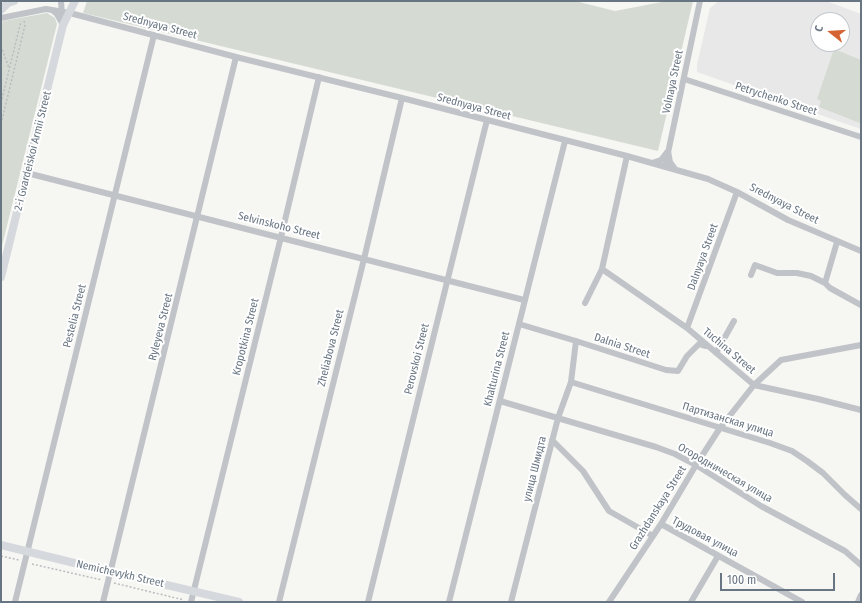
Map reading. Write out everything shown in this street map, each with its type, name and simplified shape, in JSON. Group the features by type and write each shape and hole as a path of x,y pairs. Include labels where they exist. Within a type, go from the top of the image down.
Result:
{"main road":[{"path":"1,10 8,3 14,1"},
{"name":"2-i Gvardeiskoi Armii Street","path":"1,277 66,12 75,1"},
{"name":"Nemichevykh Street","path":"1,545 240,602"}],"street":[{"path":"61,1 66,12"},
{"name":"Volnaya Street","path":"665,167 700,1"},
{"name":"Srednyaya Street","path":"1,18 46,9 66,12 236,57 627,156 708,179 737,192 788,220 861,251"},
{"path":"52,10 58,14 64,25"},
{"name":"Pestelia Street","path":"15,602 154,35"},
{"name":"Ryleyeva Street","path":"103,602 236,57"},
{"name":"Kropotkina Street","path":"190,602 281,237 319,77"},
{"name":"Petrychenko Street","path":"684,79 861,137"},
{"name":"Zheliabova Street","path":"278,602 364,258 402,98"},
{"name":"Perovskoi Street","path":"368,602 487,120"},
{"name":"Khalturina Street","path":"449,602 565,141"},
{"path":"652,163 662,160 668,151"},
{"path":"668,151 670,162 675,170"},
{"path":"585,303 602,269 627,156"},
{"name":"Selvinskoho Street","path":"27,173 524,300"},
{"name":"Dalnyaya Street","path":"687,328 737,192"},
{"path":"825,283 837,242"},
{"path":"751,275 755,265 777,273 797,273 811,276 861,305"},
{"name":"Tuchina Street","path":"602,269 687,328 754,385 861,410"},
{"path":"716,353 734,321"},
{"name":"Dalnia Street","path":"519,324 666,370 678,371 687,356 699,344 708,346"},
{"name":"улица Шмидта","path":"511,602 558,418 571,382 576,341"},
{"name":"Grazhdanskaya Street","path":"609,602 661,524 720,428 754,385 781,360 861,345"},
{"name":"Партизанская улица","path":"571,382 792,451 823,473 861,509"},
{"name":"Огородническая улица","path":"500,401 675,454 696,465 761,506 845,551 861,565"},
{"path":"552,440 583,471 609,511 653,536"},
{"name":"Трудовая улица","path":"661,524 802,602"},
{"path":"691,602 718,556"},
{"path":"858,602 861,595"}],"path":[{"path":"1,103 23,13"},
{"path":"1,124 25,25 23,13"},
{"path":"1,46 9,68"},
{"path":"1,556 190,602"}],"shaded area":[{"path":"87,1 575,1 615,11 667,1 693,1 658,151 83,13"},
{"path":"719,1 826,1 861,14 861,129 697,72 697,65 710,8"},
{"path":"47,13 55,18 57,24 1,250 1,24 3,21"},
{"path":"833,52 841,52 861,60 860,123 819,107 821,101 817,99"}]}
